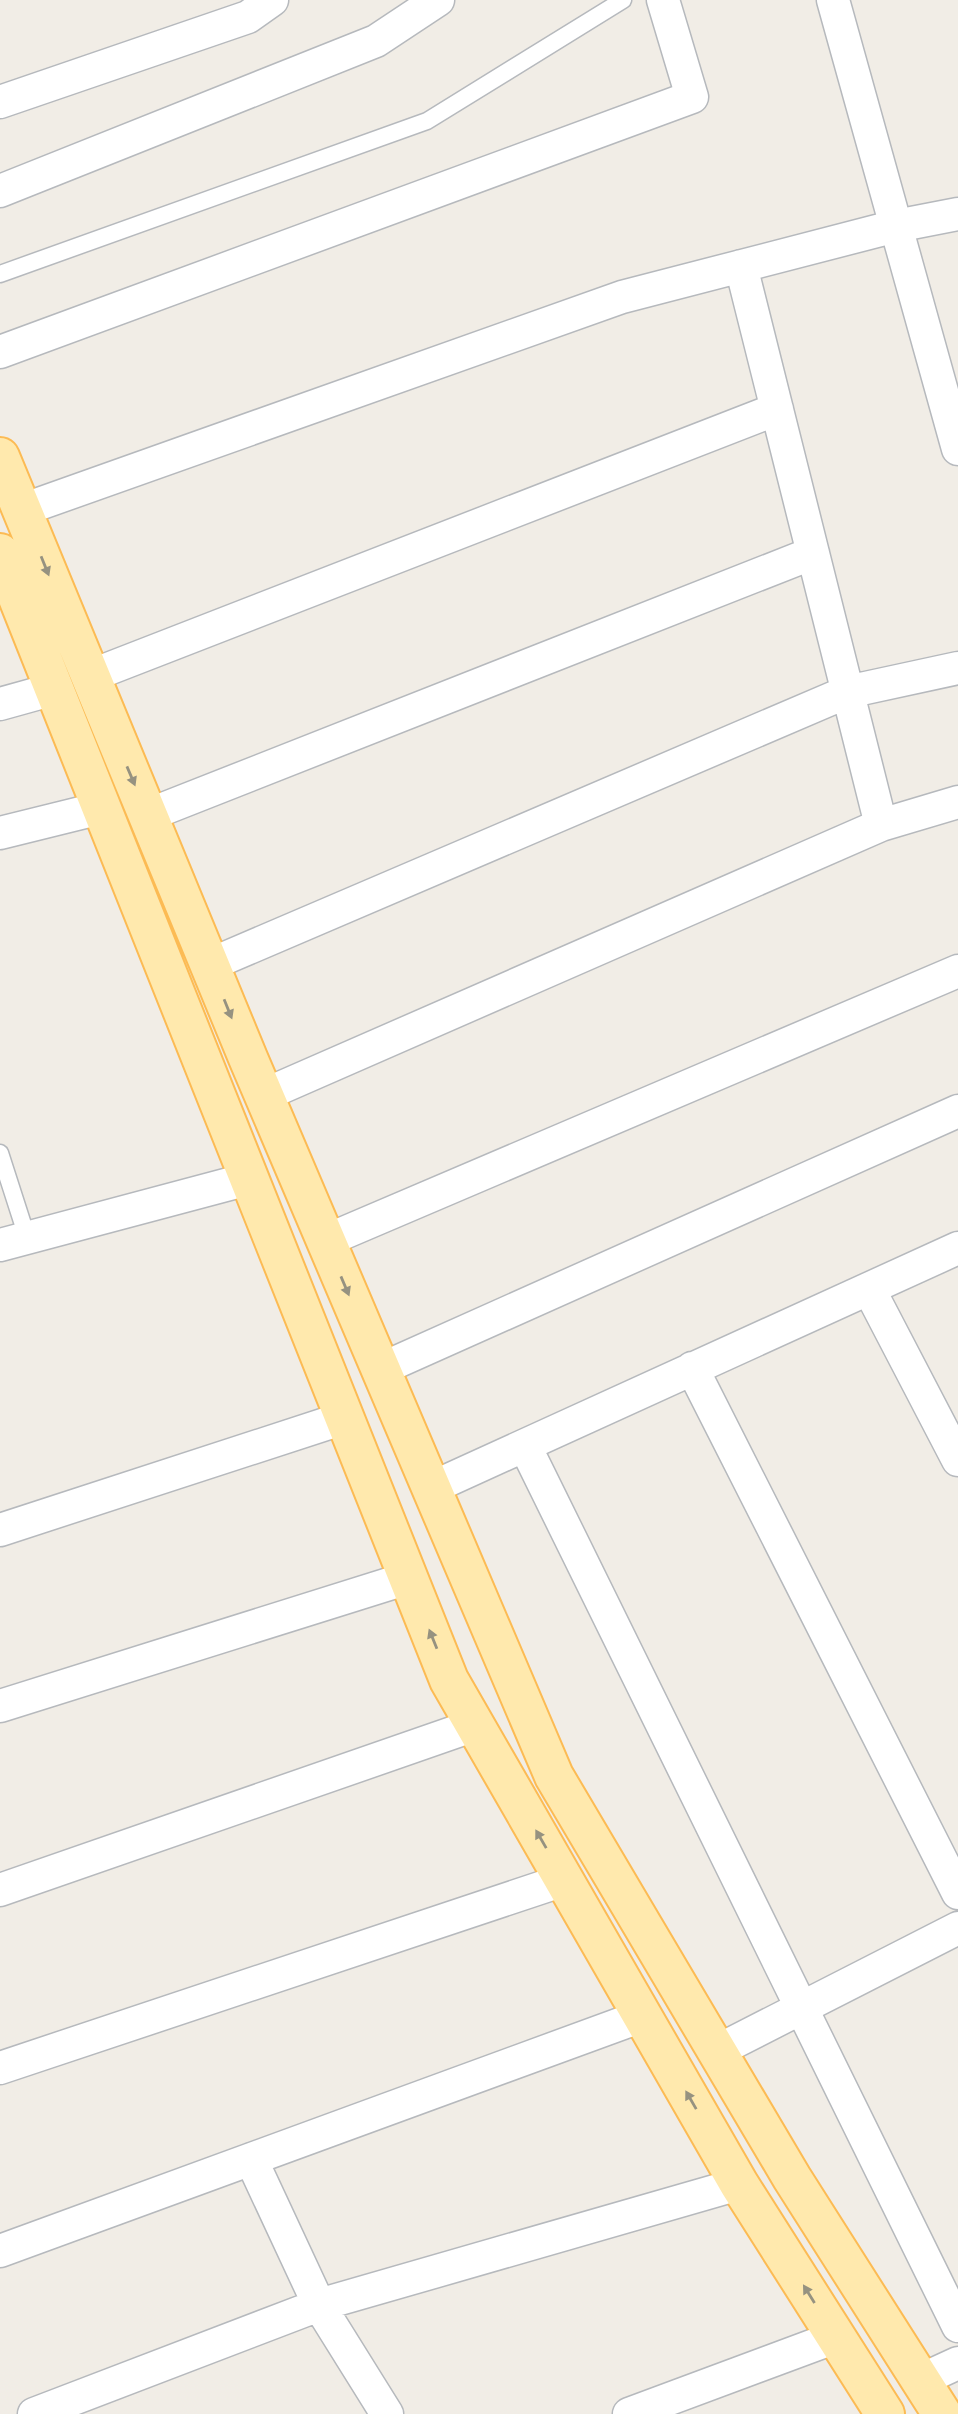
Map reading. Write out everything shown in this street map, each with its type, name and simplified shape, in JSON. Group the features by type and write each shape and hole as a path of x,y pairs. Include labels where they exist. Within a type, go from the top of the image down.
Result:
{"main road":[{"path":"0,457 209,965 554,1776 792,2178 942,2414"},
{"path":"0,553 449,1680 739,2184 885,2414"}],"street":[{"path":"0,102 248,17 272,0"},
{"path":"0,191 376,41 438,0"},
{"path":"0,352 692,97 663,0"},
{"path":"833,0 958,449"},
{"path":"22,510 622,297 896,226 958,214"},
{"path":"741,266 881,825"},
{"path":"90,676 777,408"},
{"path":"148,815 813,552"},
{"path":"209,965 847,692 958,668"},
{"path":"0,704 54,689"},
{"path":"264,1095 881,825 958,802"},
{"path":"0,833 101,808"},
{"path":"325,1241 958,971"},
{"path":"381,1369 958,1111"},
{"path":"14,1241 248,1179"},
{"path":"431,1489 958,1248"},
{"path":"869,1289 958,1460"},
{"path":"692,1368 958,1893"},
{"path":"0,1530 344,1418"},
{"path":"525,1446 958,2326"},
{"path":"0,1706 408,1578"},
{"path":"0,1890 474,1725"},
{"path":"0,2068 564,1880"},
{"path":"716,2051 958,1928"},
{"path":"0,2251 642,2016"},
{"path":"251,2159 319,2305 387,2414"},
{"path":"34,2414 319,2305 739,2184"},
{"path":"629,2414 836,2337"},
{"path":"920,2380 958,2363"}],"lane":[{"path":"0,274 426,121 623,0"},
{"path":"0,1153 14,1241"}]}
